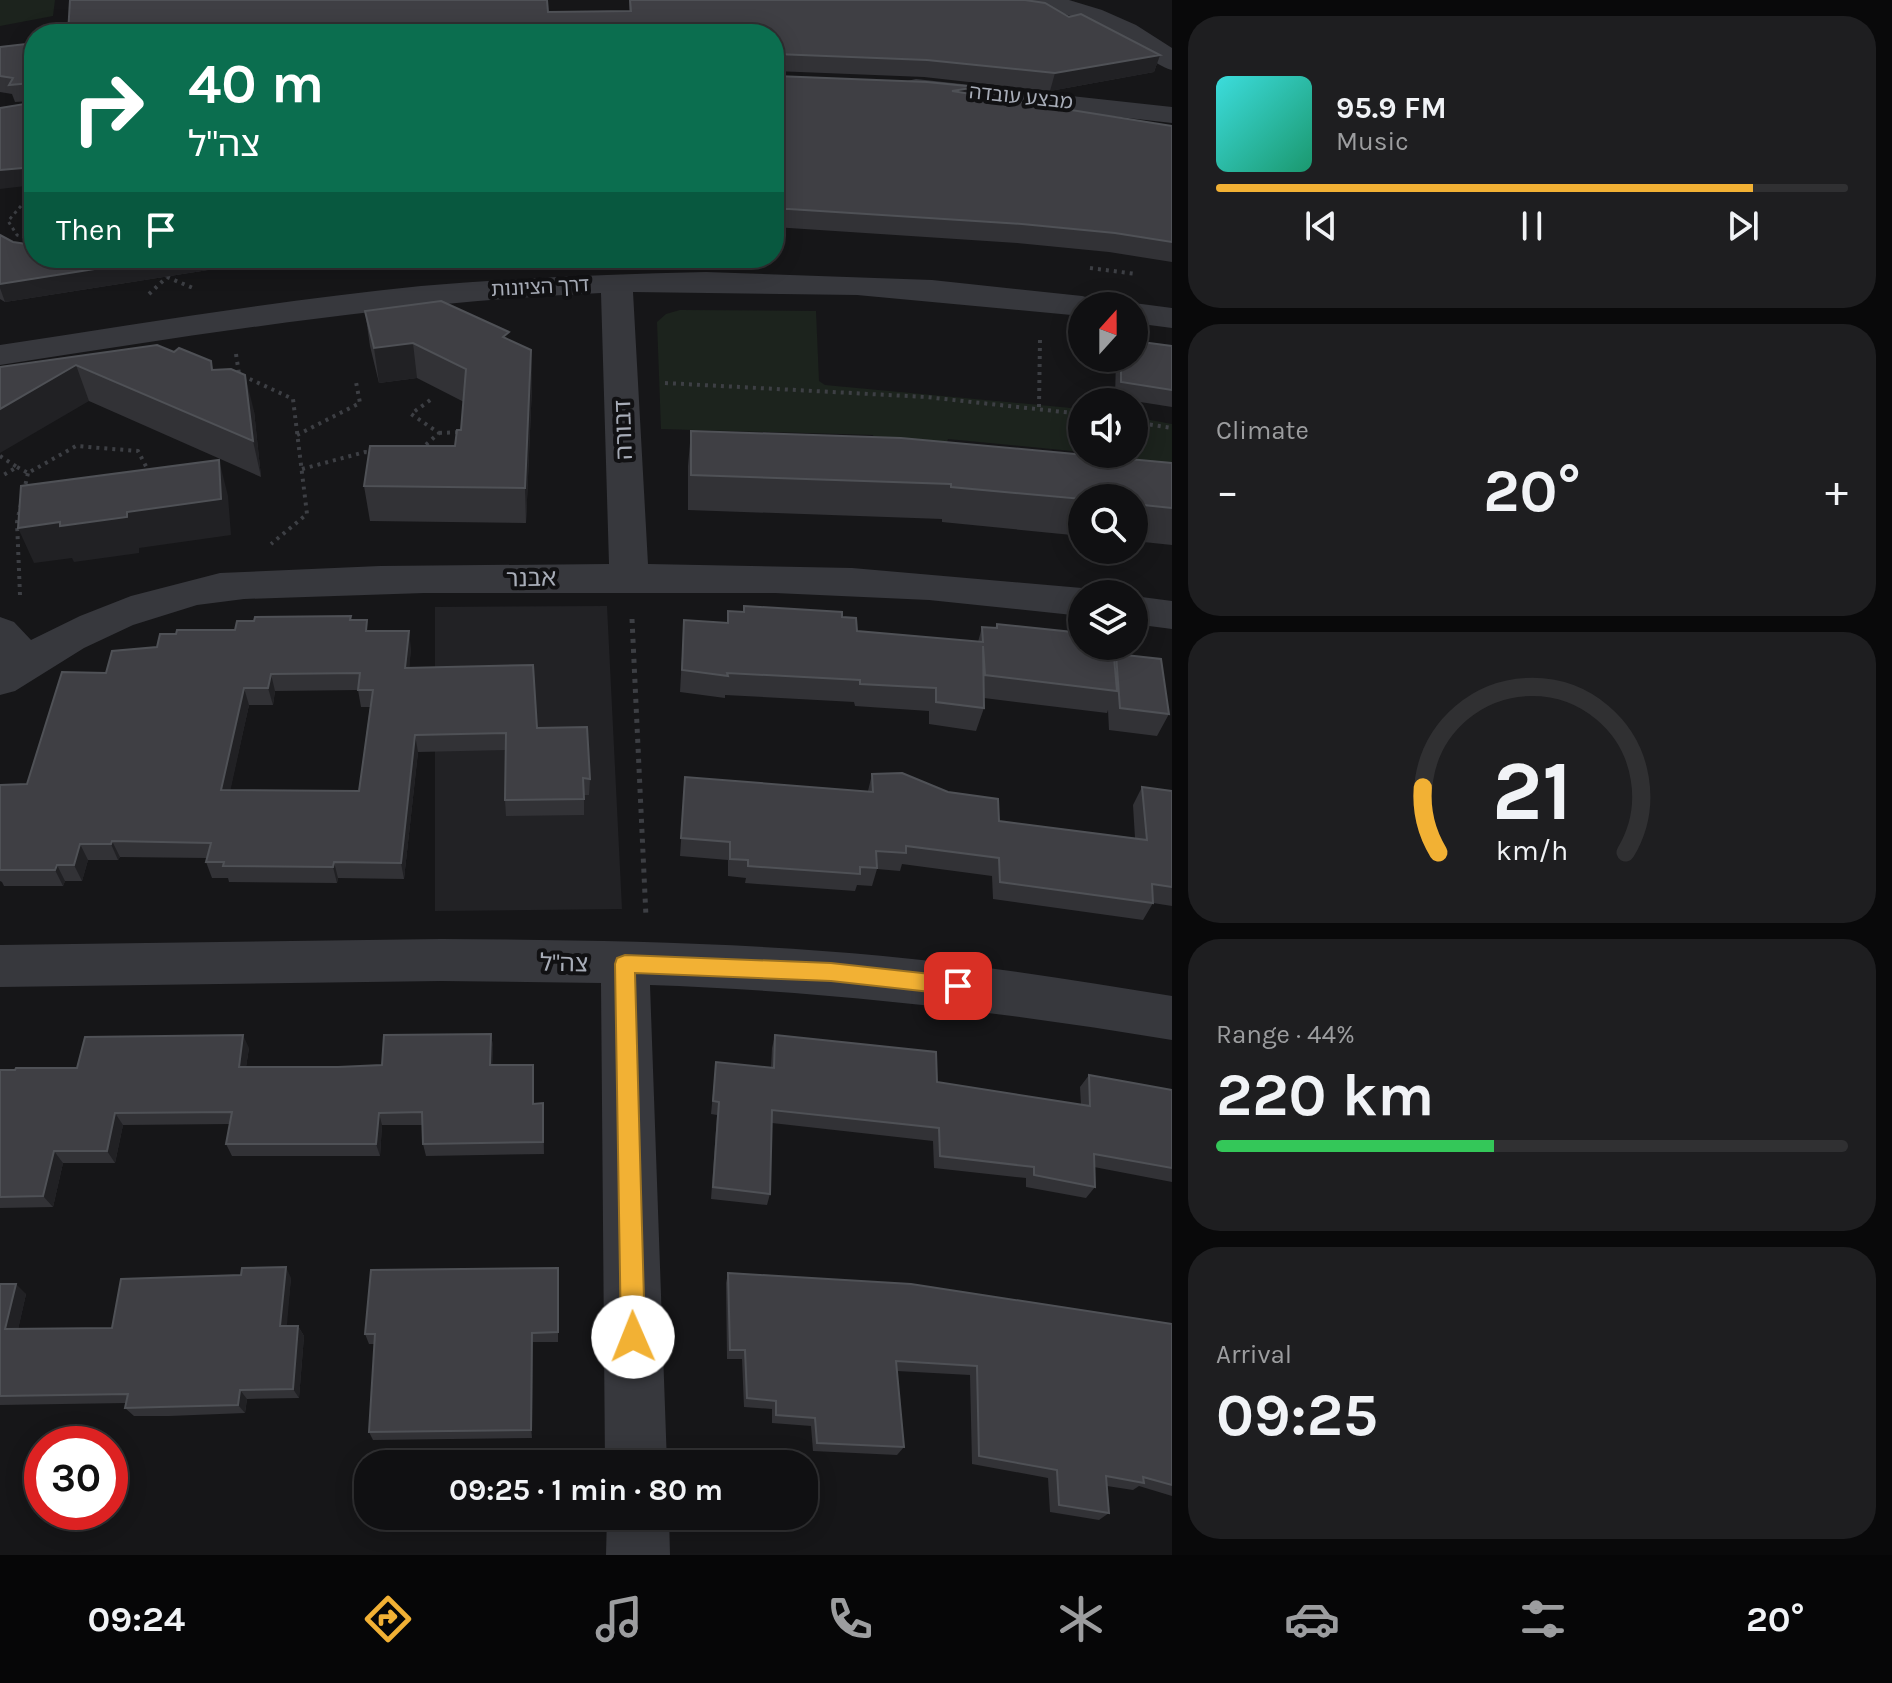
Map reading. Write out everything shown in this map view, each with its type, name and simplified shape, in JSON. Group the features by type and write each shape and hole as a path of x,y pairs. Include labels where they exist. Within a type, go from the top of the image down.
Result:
{"street":[{"path":"1040,0 1088,13 1127,29 1172,62"},
{"name":"מבצע עובדה","path":"896,86 1172,115"},
{"name":"דרך הציונות","path":"0,355 378,301 480,290 617,283 793,282 887,286 1068,305"},
{"name":"דבורה","path":"617,283 629,577"},
{"path":"1148,315 1172,318"},
{"name":"אבנר","path":"12,643 199,590 361,580 629,577 834,581 1068,601"},
{"path":"1148,612 1172,615"},
{"path":"636,946 636,1450"},
{"name":"צה\"ל","path":"0,966 464,960 636,946 989,990 1172,1018"},
{"path":"638,1530 638,1555"}],"path":[{"path":"24,205 8,221 15,234 24,237"},
{"path":"165,268 167,277"},
{"path":"167,277 198,290"},
{"path":"146,297 167,277"},
{"path":"1039,407 1040,336"},
{"path":"234,345 239,374 293,399 307,514 265,549"},
{"path":"297,435 360,403 356,382"},
{"path":"652,383 811,389 1068,412"},
{"path":"433,398 411,414 439,433 475,432"},
{"path":"1148,424 1172,428"},
{"path":"411,459 439,433"},
{"path":"12,643 17,522 28,473 76,446 91,447 138,451 154,482"},
{"path":"302,469 365,452 380,454"},
{"path":"0,456 28,473"},
{"path":"0,477 17,467"},
{"path":"20,503 34,503"},
{"path":"632,618 636,946"}],"shaded area":[{"path":"0,0 55,0 53,16 0,26"},
{"path":"680,310 816,311 819,381 825,385 1068,408 1068,451 948,439 946,446 875,441 873,435 661,429 657,322 666,314"},
{"path":"1148,420 1172,424 1172,488 1137,468 1148,468"},
{"path":"607,606 622,909 435,911 435,607"}],"building":[{"path":"70,0 547,0 548,12 631,11 630,0 1025,0 1045,3 1069,17 1081,14 1160,55 1055,73 927,60 784,54 784,24 69,24"},
{"path":"24,44 24,84 9,85 13,78 0,76 0,47"},
{"path":"784,76 977,87 952,91 1172,126 1172,242 1022,224 784,209"},
{"path":"24,104 24,168 0,170 0,108"},
{"path":"0,235 24,244 24,268 101,268 0,284"},
{"path":"441,301 509,332 503,337 531,350 525,488 364,486 370,446 455,446 457,430 461,430 466,369 413,343 374,348 365,311"},
{"path":"1148,343 1172,346 1172,390 1121,382 1121,372 1148,372"},
{"path":"157,345 174,352 179,348 211,361 212,370 231,369 245,375 253,441 76,365 0,409 0,367"},
{"path":"691,431 901,438 1068,453 1068,468 1148,468 1148,461 1172,463 1172,508 1148,505 1148,484 1068,484 1068,498 951,487 951,484 691,475"},
{"path":"219,460 221,499 127,512 127,517 18,528 21,486"},
{"path":"744,606 842,612 842,617 856,618 857,631 983,642 982,627 997,628 997,624 1068,632 1068,660 1114,660 1117,691 985,675 983,646 984,708 936,702 936,688 860,684 860,680 727,673 728,676 682,670 684,620 728,623 728,611 744,612"},
{"path":"351,616 350,620 367,620 366,631 409,631 405,668 533,665 537,728 587,727 590,779 583,778 584,799 505,800 506,733 415,735 401,863 334,862 333,867 223,866 224,862 206,862 211,843 112,841 111,844 80,844 74,865 57,865 55,870 0,870 0,785 27,784 62,672 106,673 112,651 157,647 160,634 176,634 177,630 235,630 237,621 254,621 255,617","holes":["360,673 358,690 373,690 359,791 221,790 244,688 268,688 271,674"]},
{"path":"1161,659 1169,714 1120,708 1116,660"},
{"path":"902,773 948,792 998,799 999,821 1147,840 1142,787 1172,791 1172,887 1152,884 1153,903 1000,882 999,858 906,846 906,853 876,851 877,868 860,867 860,874 748,866 748,860 730,859 730,842 681,838 685,777 873,792 872,774"},
{"path":"491,1034 490,1065 533,1065 533,1104 543,1103 543,1142 423,1144 422,1112 379,1113 376,1144 226,1144 232,1112 115,1113 107,1151 54,1151 43,1196 0,1197 0,1070 77,1068 85,1037 243,1035 239,1067 338,1067 382,1065 384,1035"},
{"path":"775,1035 936,1052 937,1082 1090,1106 1089,1075 1172,1090 1172,1168 1094,1154 1095,1187 1034,1175 1034,1167 940,1156 939,1128 772,1110 770,1194 713,1187 719,1102 713,1101 716,1062 774,1068"},
{"path":"286,1267 280,1326 298,1326 293,1389 240,1390 238,1405 125,1408 128,1394 0,1396 0,1284 16,1284 5,1329 112,1328 121,1279 241,1275 242,1268"},
{"path":"558,1268 558,1332 532,1333 531,1430 369,1432 375,1334 365,1334 371,1270"},
{"path":"728,1273 911,1284 1172,1324 1172,1485 1143,1477 1144,1483 1106,1476 1109,1513 1059,1505 1057,1470 979,1456 977,1366 896,1361 904,1447 817,1443 815,1418 776,1415 776,1401 747,1398 745,1350 730,1350"}],"route":[{"path":"633,1337 625,964 831,972 958,986"}]}
